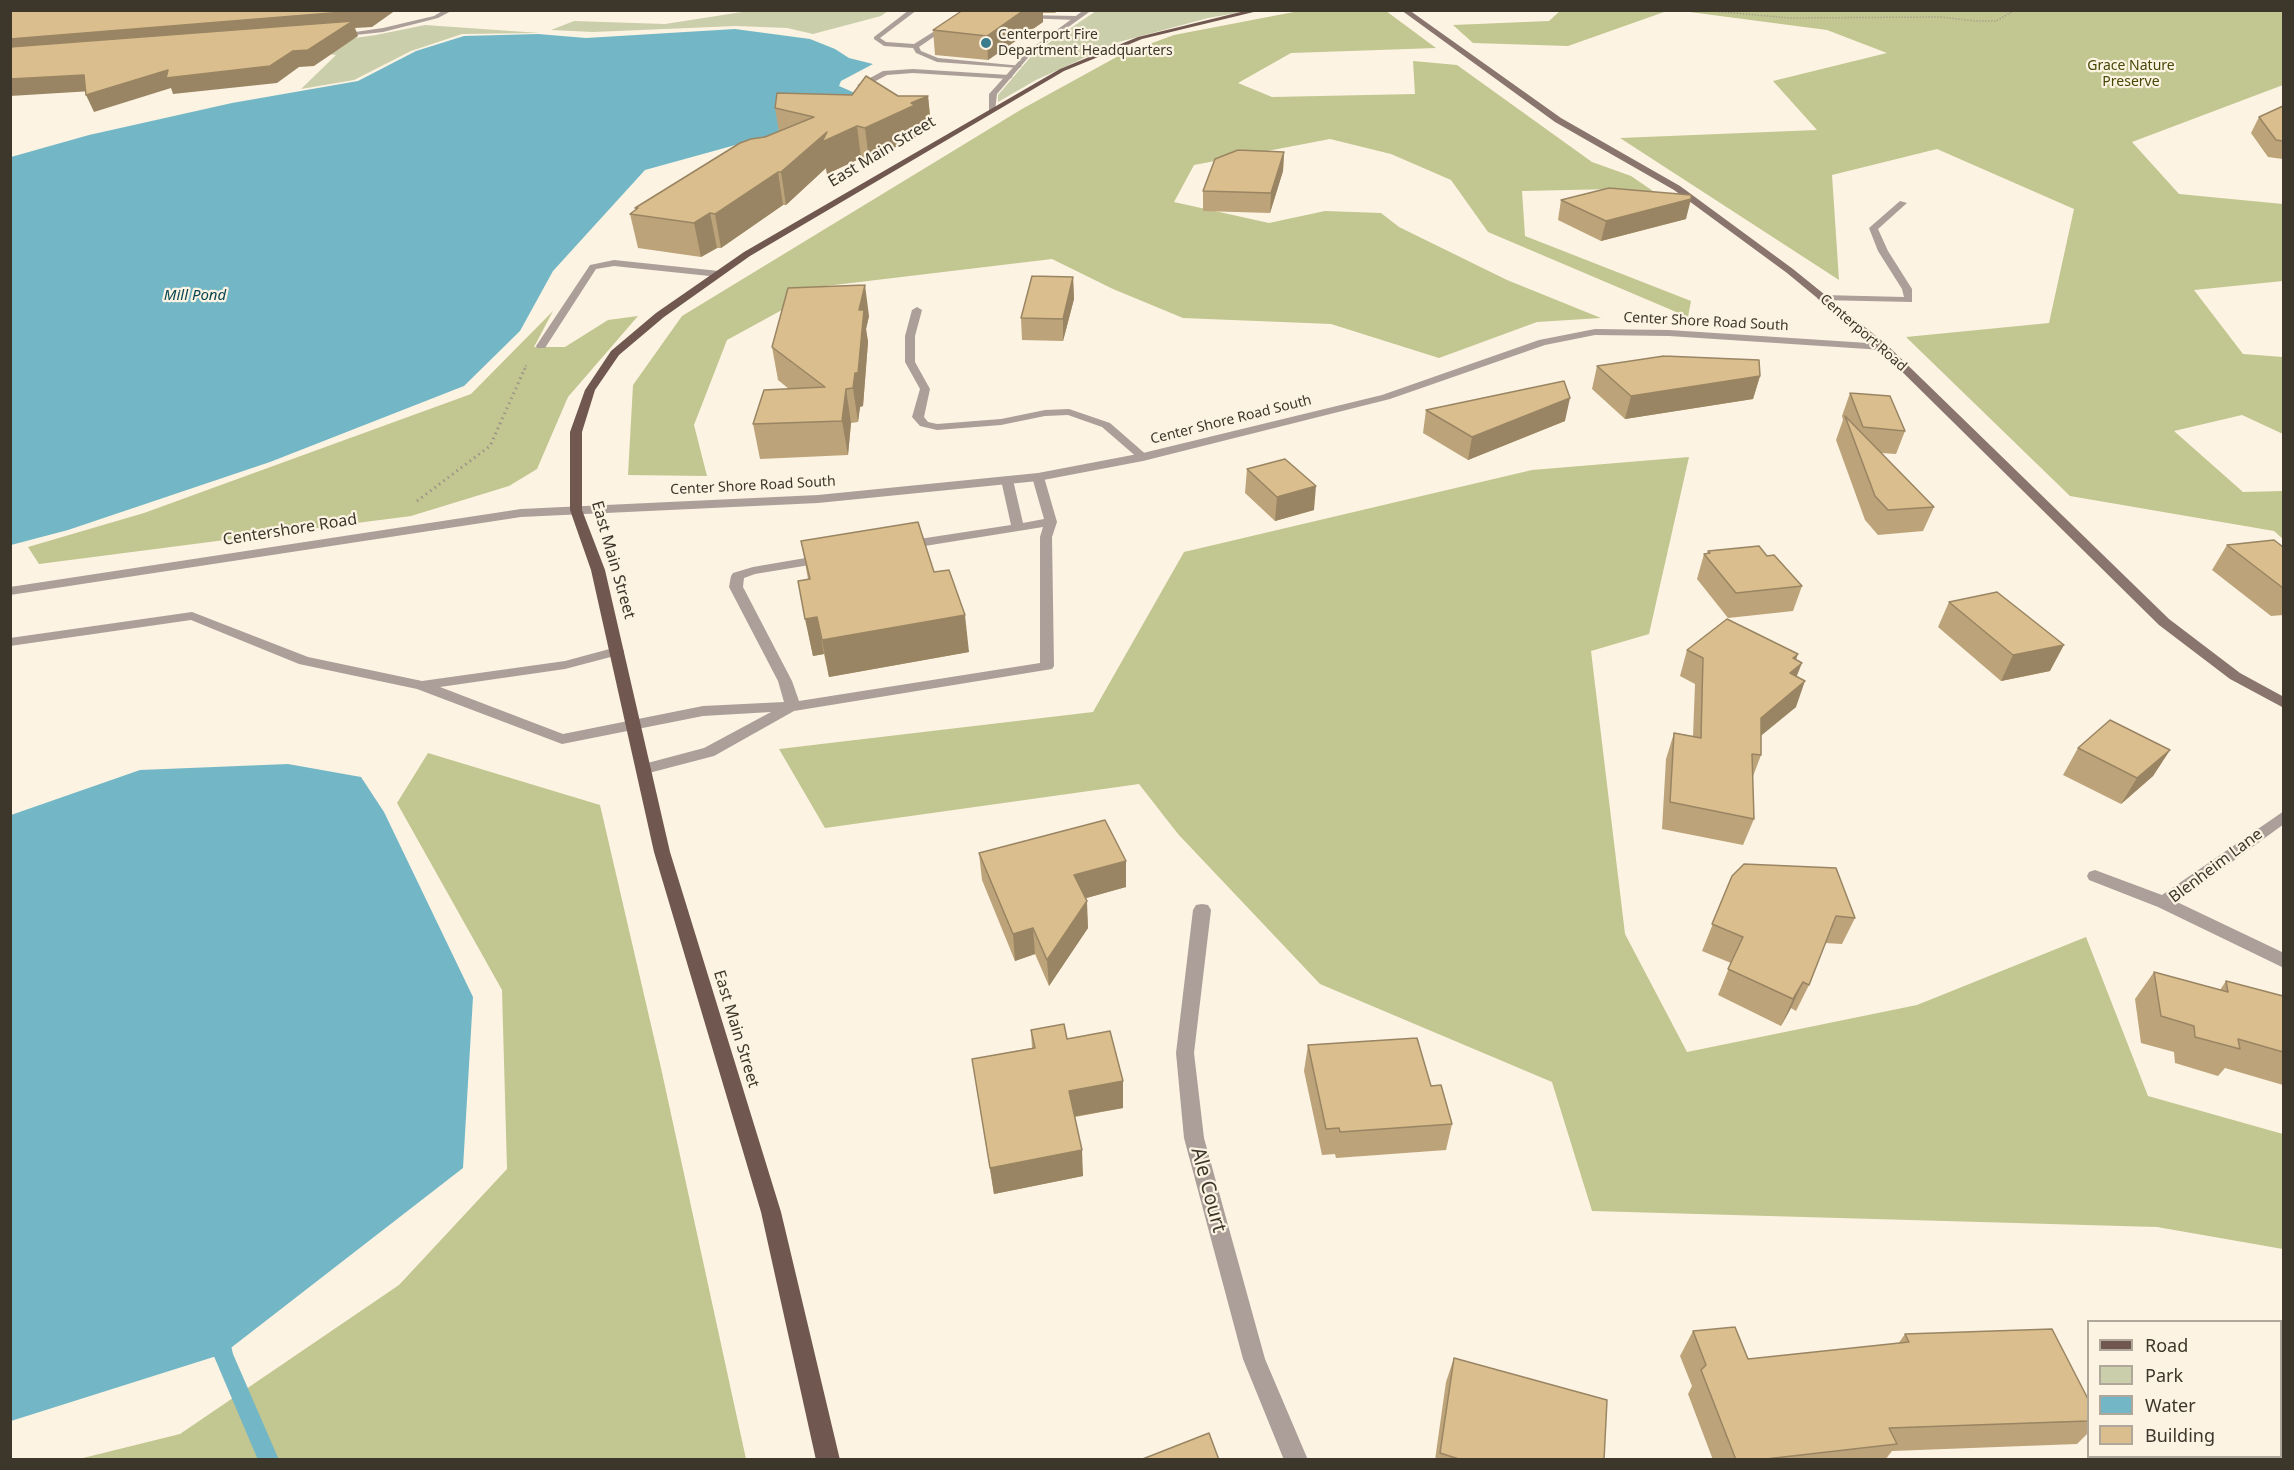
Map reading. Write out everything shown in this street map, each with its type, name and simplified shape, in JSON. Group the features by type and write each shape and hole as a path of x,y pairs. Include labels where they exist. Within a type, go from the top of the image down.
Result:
{"main road":[{"name":"East Main Street","path":"828,1460 771,1212 662,852 598,570 576,510 576,432 590,390 615,353 660,315 747,254 1062,70 1140,38 1258,10"},
{"name":"Centerport Road","path":"1404,10 1558,120 1677,188 1790,271 1883,347 2164,621 2235,676 2283,703"}],"street":[{"path":"325,36 383,30 436,17 450,10"},
{"path":"914,10 876,38 884,44 915,46 955,19"},
{"path":"992,109 993,94 1030,52 1089,10"},
{"path":"1012,17 1076,18"},
{"path":"915,46 918,52 925,57 937,60 1019,66"},
{"path":"861,85 886,73 914,71 1009,76"},
{"path":"1822,298 1909,300 1908,290 1883,251 1874,228 1903,203"},
{"path":"541,346 593,267 614,262 719,273"},
{"path":"917,310 910,336 910,362 925,389 918,417 924,423 938,427 1001,422 1045,413 1069,412 1106,425 1143,457"},
{"name":"Center Shore Road South","path":"576,510 818,499 1038,477 1143,457 1386,397 1543,342 1595,332 1669,333 1883,347"},
{"path":"10,642 192,616 304,661 421,686 562,739 633,723 703,711 793,706 1047,666 1046,537 1051,522 1038,477"},
{"path":"1007,480 1013,499 1017,526"},
{"name":"Centershore Road","path":"10,591 510,514 576,510"},
{"path":"891,548 1051,522"},
{"path":"793,706 785,681 736,587 738,576 753,571 833,557"},
{"path":"421,686 565,665 617,651"},
{"path":"645,769 709,752 793,706"},
{"name":"Blenheim Lane","path":"2283,816 2164,903 2283,960"},
{"path":"2095,876 2164,903"},
{"name":"Ale Court","path":"1202,910 1185,1053 1194,1138 1254,1359 1296,1460"}],"path":[{"path":"1701,10 1789,18 1940,17 1975,21 1996,21 2015,10"},
{"path":"415,502 490,446 527,363 541,346"}],"green space":[{"path":"755,10 888,11 881,16 813,34 787,28 736,26 593,32 551,30 574,21 665,24"},
{"path":"1096,11 1248,11 1208,18 1119,42 1036,80 998,102 998,95 1034,53"},
{"path":"1299,11 1386,11 1436,48 1291,53 1238,83 1272,97 1415,94 1413,61 1457,65 1592,162 1631,176 1672,204 1615,189 1522,191 1525,236 1691,301 1688,317 1488,232 1451,180 1391,154 1330,139 1194,165 1174,202 1269,223 1325,211 1381,213 1399,227 1507,280 1601,318 1537,322 1439,358 1331,324 1183,318 1113,289 1052,259 826,286 727,340 694,425 707,476 628,475 633,385 682,316 1022,109 1122,54 1174,35"},
{"path":"1560,11 1667,11 1568,46 1473,43 1453,25 1549,21"},
{"name":"Grace Nature Preserve","path":"1682,11 2283,11 2283,85 2132,142 2179,194 2283,204 2283,281 2194,290 2243,354 2283,357 2283,434 2242,415 2174,431 2243,492 2283,491 2283,539 2274,531 2070,496 1906,337 2049,323 2074,209 1937,149 1832,175 1839,280 1620,138 1817,130 1773,81 1887,53 1827,30"},
{"path":"425,25 540,33 462,34 411,51 354,80 301,89 336,55 298,51 318,43"},
{"path":"553,311 534,347 565,347 608,320 638,316 568,397 537,469 509,486 411,516 39,564 28,547 144,513 471,394"},
{"path":"1689,457 1649,634 1591,651 1625,934 1687,1052 1917,1005 2086,937 2148,1096 2283,1134 2283,1249 2157,1227 1592,1211 1552,1082 1320,984 1178,834 1139,784 825,828 779,749 1093,712 1184,552 1532,470"},
{"path":"428,753 600,805 661,1068 746,1459 79,1459 180,1434 399,1285 507,1169 502,990 397,803"}],"water":[{"name":"Mill Pond","path":"735,29 810,39 835,49 849,58 873,64 841,81 839,86 855,93 844,115 645,170 553,271 520,331 464,386 270,462 68,530 11,545 11,157 89,135 232,103 358,81 416,51 464,36 538,34 586,38"},
{"path":"288,764 361,777 384,812 473,997 463,1168 223,1354 11,1421 11,815 140,770"}],"building":[{"path":"10,10 368,10 10,39"},
{"path":"963,10 1024,10 987,36 933,30"},
{"path":"353,21 308,50 293,51 270,66 166,78 168,70 86,95 84,75 10,79 10,47"},
{"path":"866,76 898,96 928,96 911,103 915,105 865,128 857,126 822,142 827,132 781,172 715,214 710,213 694,223 630,214 638,208 635,208 740,143 765,137 814,117 775,108 777,93 852,95"},
{"path":"2283,106 2283,141 2276,140 2259,117"},
{"path":"1238,150 1284,152 1271,193 1203,191 1215,159"},
{"path":"1609,188 1691,195 1691,199 1606,221 1561,200"},
{"path":"1032,276 1073,277 1063,319 1021,318"},
{"path":"865,285 859,310 864,310 858,373 855,373 853,388 846,389 842,421 753,424 764,390 825,387 772,347 788,288"},
{"path":"1664,356 1759,360 1760,376 1631,396 1597,366"},
{"path":"1564,381 1570,398 1472,437 1426,410"},
{"path":"1850,393 1890,396 1905,431 1863,427"},
{"path":"1845,416 1934,507 1888,510 1875,496"},
{"path":"1285,459 1316,486 1277,497 1247,469"},
{"path":"918,522 934,572 949,570 965,615 822,640 817,617 805,619 798,581 810,579 801,541"},
{"path":"2274,540 2283,547 2283,588 2227,545"},
{"path":"1759,546 1767,556 1774,555 1802,586 1736,593 1704,554 1710,553 1708,551"},
{"path":"1997,592 2064,645 2013,655 1949,602"},
{"path":"1727,619 1798,654 1793,658 1802,663 1790,673 1805,681 1761,718 1761,755 1752,754 1754,819 1670,802 1674,733 1701,738 1703,658 1687,650"},
{"path":"2110,720 2170,750 2137,778 2078,748"},
{"path":"1105,820 1126,861 1074,875 1087,901 1047,960 1033,928 1013,934 979,853"},
{"path":"1744,864 1836,868 1855,918 1836,916 1809,985 1803,982 1793,999 1728,969 1743,937 1712,924 1732,876"},
{"path":"2154,972 2228,992 2226,981 2283,996 2283,1052 2238,1039 2240,1049 2195,1037 2194,1026 2161,1016"},
{"path":"1064,1024 1067,1039 1110,1031 1123,1081 1069,1091 1082,1150 990,1168 972,1059 1035,1048 1031,1030"},
{"path":"1417,1038 1431,1086 1441,1085 1452,1124 1340,1132 1339,1128 1326,1129 1308,1045"},
{"path":"1735,1327 1748,1359 1909,1342 1905,1334 2052,1329 2087,1397 2087,1421 1889,1428 1897,1444 1757,1460 1736,1460 1701,1370 1706,1365 1693,1331"},
{"path":"2282,1352 2283,1354 2282,1419"},
{"path":"1454,1358 1607,1400 1604,1460 1462,1460 1440,1453"},
{"path":"1209,1433 1219,1460 1140,1460"}],"waterway":[{"path":"220,1336 223,1354 269,1460"}],"place":[{"name":"Centerport Fire Department Headquarters","path":"986,43"}]}
